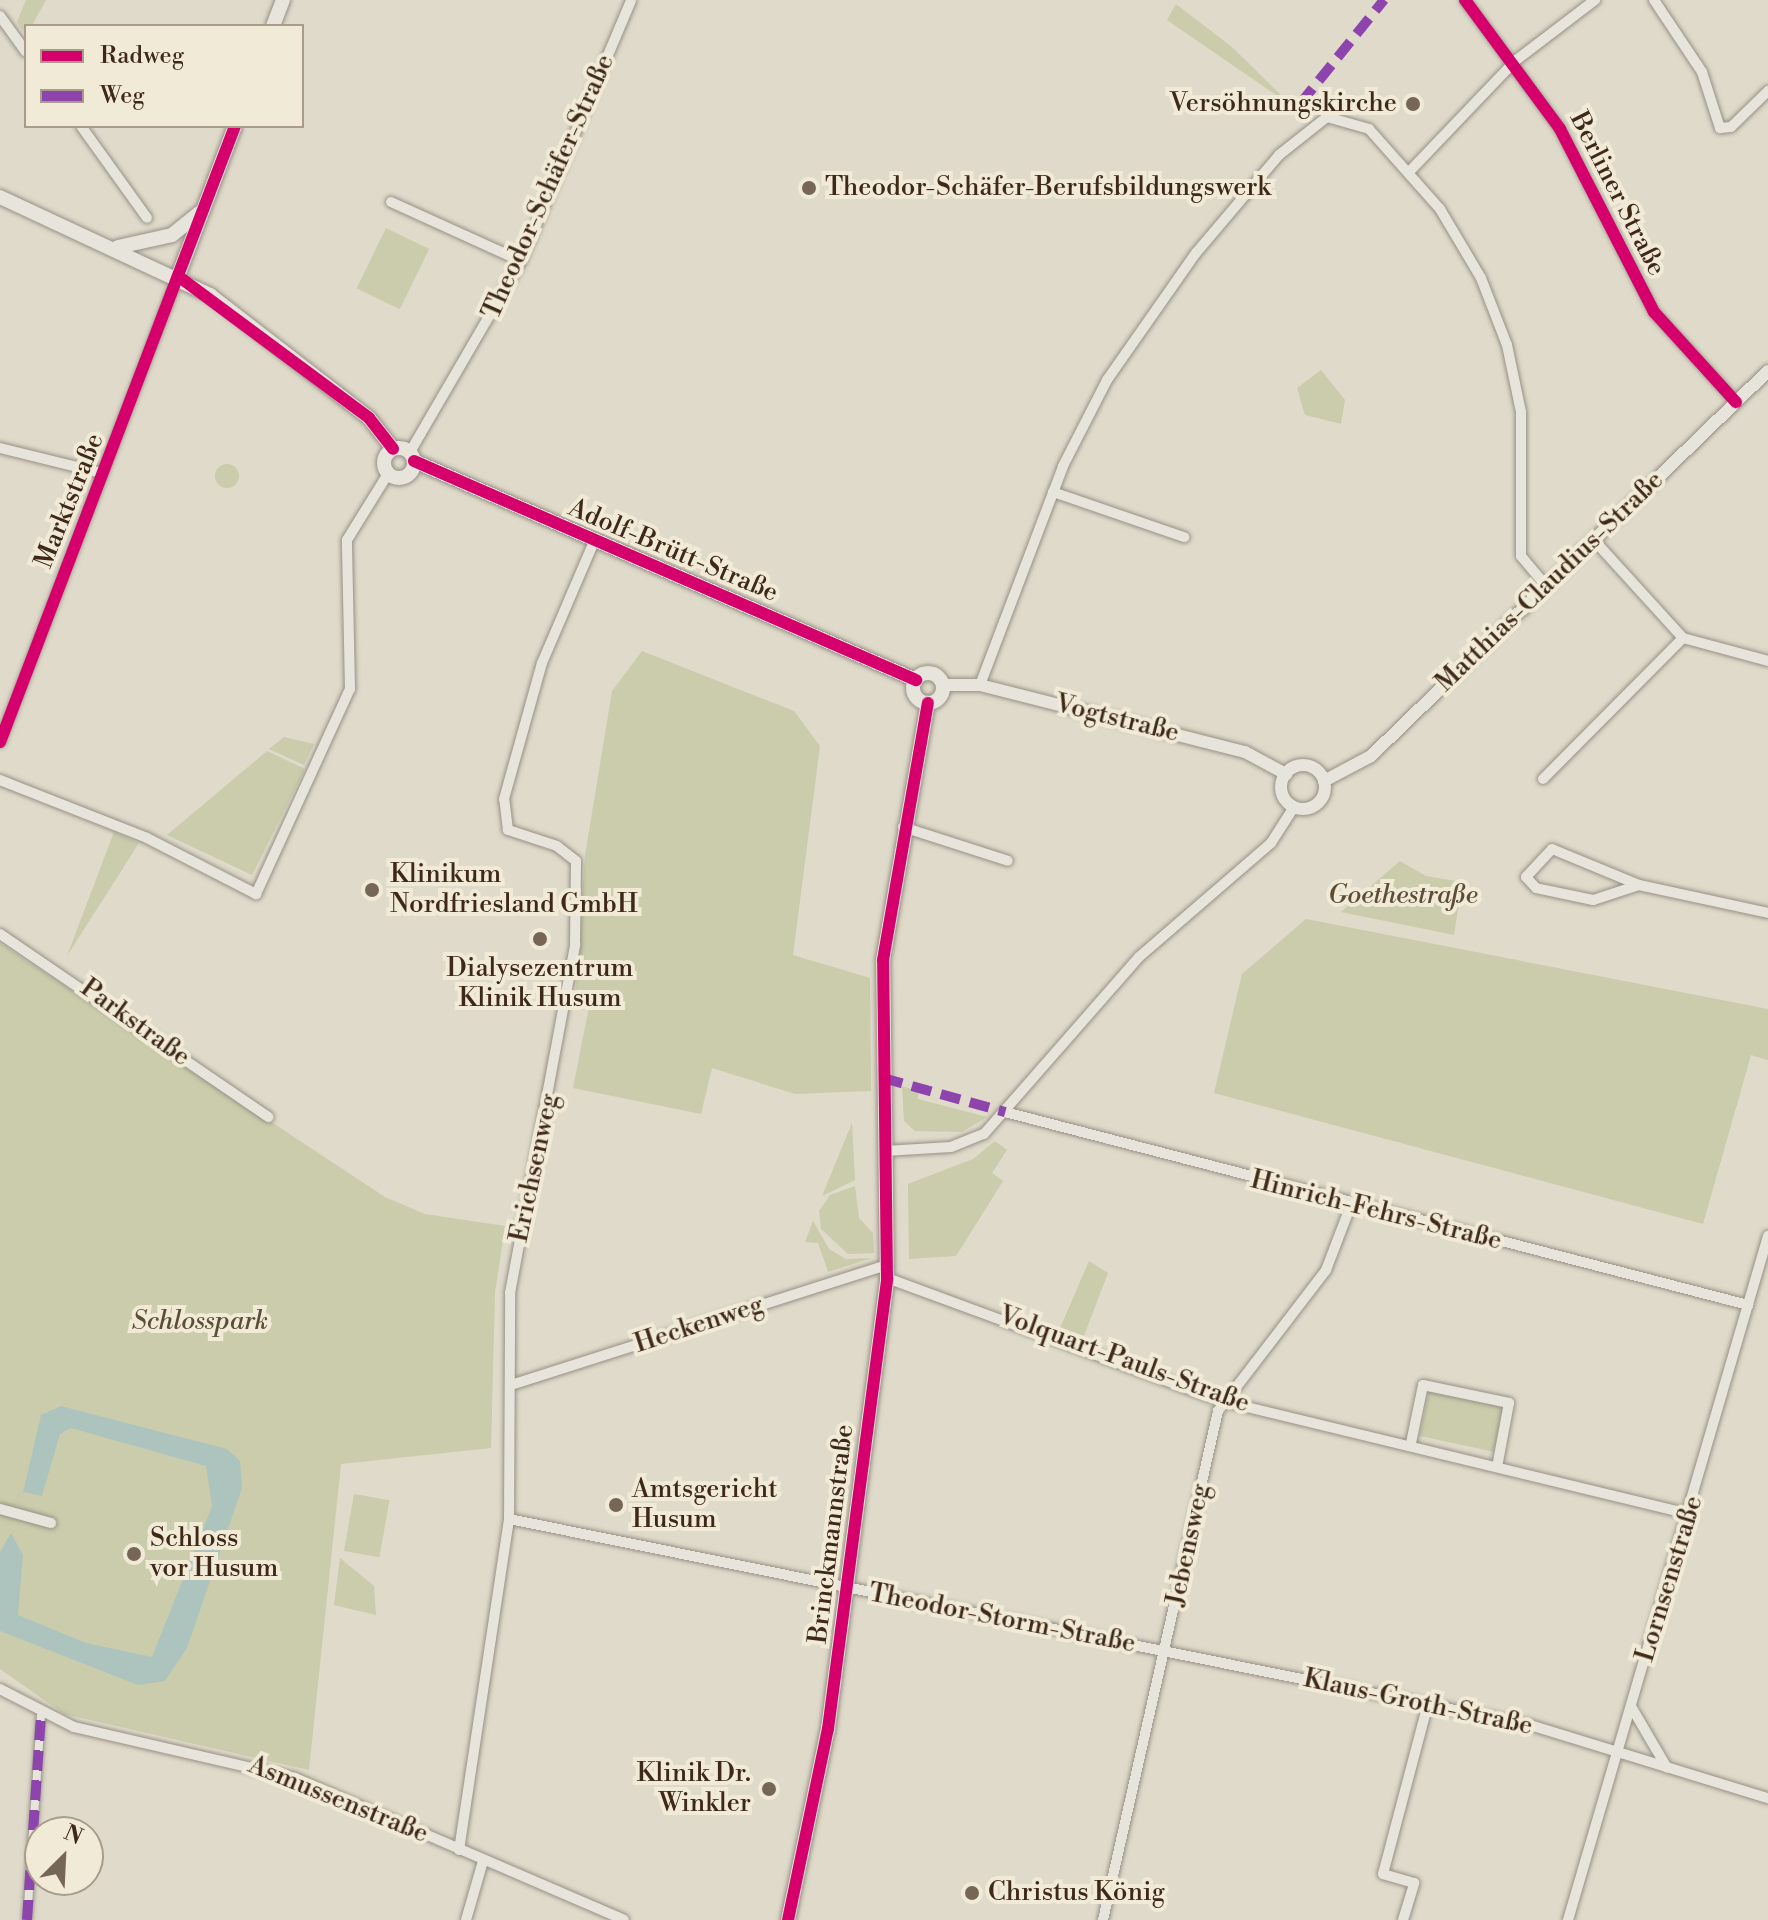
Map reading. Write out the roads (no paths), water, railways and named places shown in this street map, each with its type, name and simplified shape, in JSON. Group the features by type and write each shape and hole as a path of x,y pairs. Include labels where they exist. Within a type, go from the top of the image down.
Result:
{"main road":[{"path":"274,24 283,0"},
{"path":"178,276 234,128"},
{"path":"0,197 178,276 369,418 393,449 384,460 388,474 409,475 412,457"},
{"path":"107,246 135,247 172,235 204,207"},
{"name":"Adolf-Brütt-Straße","path":"393,449 472,481 593,544 916,680 928,673 943,685"},
{"path":"916,680 917,698 928,703"},
{"path":"885,1151 883,960 903,827 928,703 943,685"},
{"name":"Brinckmannstraße","path":"788,1920 848,1588 887,1272 885,1151"}],"street":[{"name":"Theodor-Schäfer-Straße","path":"412,457 521,261 631,0"},
{"name":"Berliner Straße","path":"1465,0 1515,61 1573,151 1654,312 1736,402"},
{"path":"1409,172 1515,61 1595,0"},
{"path":"1654,0 1702,72 1724,129 1768,91"},
{"path":"0,16 24,49"},
{"path":"980,685 1053,492 1107,380 1152,315 1309,124 1336,115 1354,119 1409,172 1467,252 1501,327 1524,437 1521,556 1546,586"},
{"path":"82,128 147,218"},
{"path":"391,202 521,261"},
{"name":"Marktstraße","path":"0,742 178,276"},
{"name":"Matthias-Claudius-Straße","path":"885,1151 964,1144 1005,1112 1139,957 1271,843 1294,807 1321,801 1324,781 1371,756 1768,371"},
{"path":"0,448 102,473"},
{"path":"0,780 147,838 256,894 350,689 347,540 388,474"},
{"path":"1053,492 1184,537"},
{"path":"1593,539 1683,638 1768,661"},
{"name":"Erichsenweg","path":"459,1850 509,1519 510,1293 559,1049 575,944 576,861 557,846 508,830 504,799 542,663 593,544"},
{"path":"1543,779 1683,638"},
{"name":"Vogtstraße","path":"943,685 980,685 1245,752 1286,774"},
{"path":"1294,807 1283,795 1286,774 1307,765 1324,781"},
{"path":"903,827 1008,861"},
{"path":"1639,885 1598,900 1536,888 1526,877 1550,849 1639,885 1768,913"},
{"name":"Parkstraße","path":"0,934 268,1117"},
{"name":"Hinrich-Fehrs-Straße","path":"1005,1112 1351,1205 1748,1305"},
{"name":"Jebensweg","path":"1103,1920 1222,1401 1326,1270 1351,1205"},
{"name":"Lornsenstraße","path":"1568,1920 1768,1236"},
{"name":"Heckenweg","path":"511,1385 887,1272"},
{"name":"Volquart-Pauls-Straße","path":"887,1272 1222,1401 1498,1462 1689,1514"},
{"path":"1411,1443 1423,1385 1509,1403 1498,1462"},
{"path":"0,1509 51,1523"},
{"name":"Theodor-Storm-Straße","path":"509,1519 1166,1652"},
{"name":"Klaus-Groth-Straße","path":"1166,1652 1428,1704 1619,1751 1768,1798"},
{"name":"Asmussenstraße","path":"0,1689 41,1715 254,1765 624,1920"},
{"path":"1403,1920 1414,1883 1383,1874 1428,1704"},
{"path":"1632,1708 1667,1768"},
{"path":"27,1920 41,1715"},
{"path":"466,1920 483,1861"}],"water":[{"path":"61,1406 227,1449 240,1461 242,1488 187,1648 165,1681 138,1685 0,1631 0,1552 11,1533 23,1555 18,1615 86,1643 152,1657 212,1506 206,1466 71,1428 60,1434 42,1496 23,1492 41,1415"}],"place":[{"name":"Versöhnungskirche","path":"1413,104"},
{"name":"Theodor-Schäfer-Berufsbildungswerk","path":"809,188"},
{"name":"Klinikum Nordfriesland GmbH","path":"372,890"},
{"name":"Dialysezentrum Klinik Husum","path":"540,939"},
{"name":"Amtsgericht Husum","path":"616,1505"},
{"name":"Schloss vor Husum","path":"134,1554"},
{"name":"Klinik Dr. Winkler","path":"769,1789"},
{"name":"Christus König","path":"972,1893"}],"park label":[{"name":"Goethestraße","path":"1403,896"},
{"name":"Schlosspark","path":"200,1322"}]}
